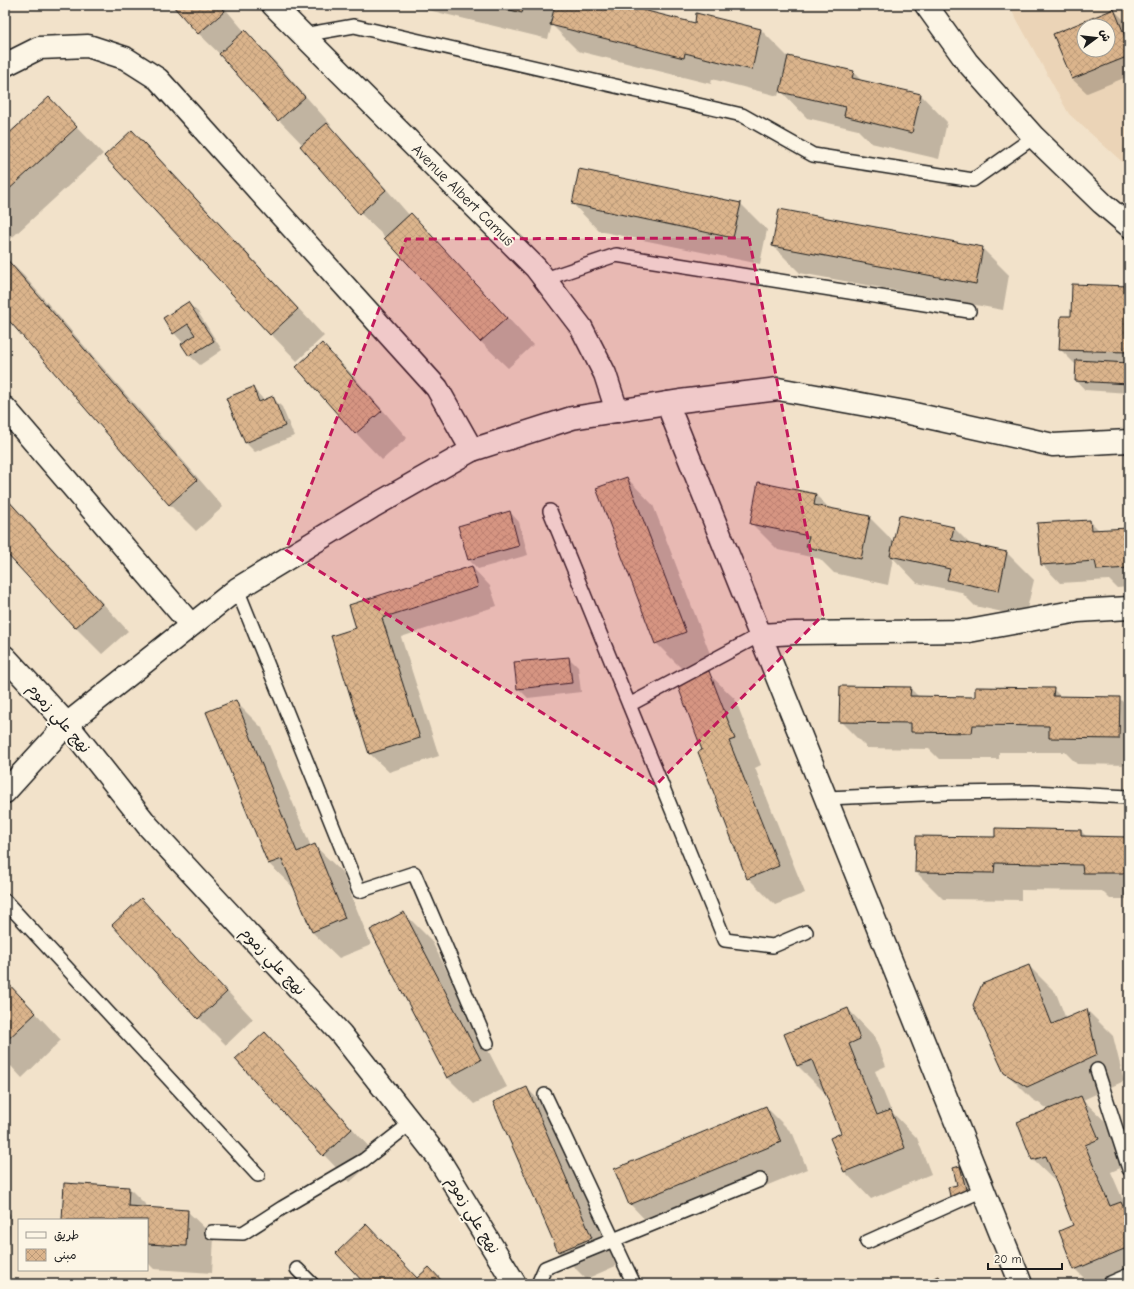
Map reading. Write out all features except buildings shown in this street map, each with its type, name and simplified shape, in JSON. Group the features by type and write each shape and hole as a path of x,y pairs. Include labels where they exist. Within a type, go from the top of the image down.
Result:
{"street":[{"name":"Avenue Albert Camus","path":"273,5 530,262 545,279 581,327 605,374 617,411"},
{"path":"926,5 967,62 1034,137 1102,203 1129,226"},
{"path":"5,65 39,48 88,46 125,58 158,79 437,388 472,450"},
{"path":"5,792 67,724 237,589 372,507 472,450 572,418 667,403 778,389 905,412 1053,444 1129,441"},
{"path":"667,403 1021,1284"},
{"path":"5,408 191,625"},
{"path":"760,635 795,633 968,631 1078,612 1129,608"},
{"name":"نهج علي زموم","path":"5,657 67,724 148,826 341,1034 437,1156 516,1284"}],"lane":[{"path":"303,35 354,26 742,115 813,155 973,180 1034,137"},
{"path":"545,279 616,255 969,311"},
{"path":"550,511 725,940 773,946 806,932"},
{"path":"237,589 359,891 414,874 487,1043"},
{"path":"629,705 760,635"},
{"path":"826,798 947,793 1033,792 1129,797"},
{"path":"5,901 258,1175"},
{"path":"1097,1070 1129,1169"},
{"path":"545,1095 634,1284"},
{"path":"212,1232 244,1233 282,1208 364,1160 411,1123"},
{"path":"538,1284 545,1268 760,1180"},
{"path":"867,1242 983,1190"},
{"path":"297,1269 312,1284"},
{"path":"1108,1284 1129,1275"}],"highlighted area":[{"path":"749,238 823,615 656,785 286,550 406,239"}],"shaded area":[{"path":"1009,5 1129,5 1129,168 1069,114"}]}
